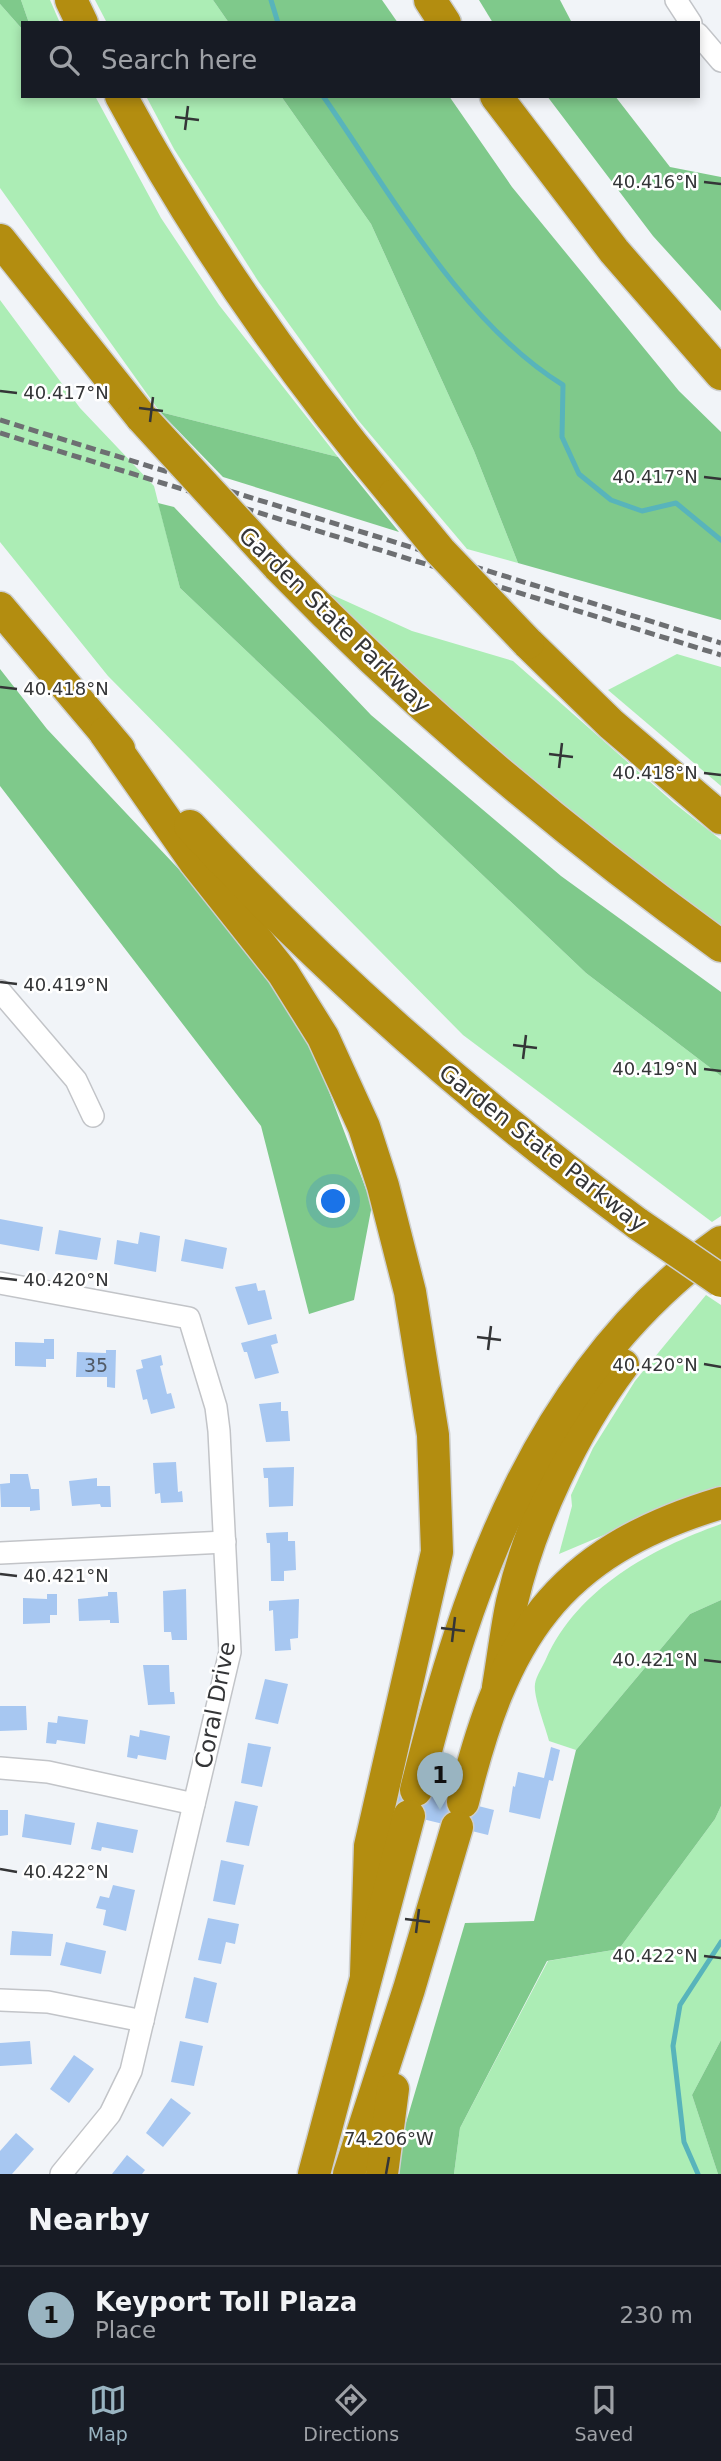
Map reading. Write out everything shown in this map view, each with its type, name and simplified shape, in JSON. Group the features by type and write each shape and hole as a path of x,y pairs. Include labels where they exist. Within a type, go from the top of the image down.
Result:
{"highway":[{"path":"71,0 81,21"},
{"path":"430,0 444,21"},
{"path":"122,98 241,295 308,389 440,551 611,724 721,818"},
{"path":"497,98 582,212 721,374"},
{"name":"Garden State Parkway","path":"0,240 142,418 278,566 365,654 567,831 721,946"},
{"name":"Garden State Parkway","path":"0,608 105,733 284,924 379,1014 477,1100 638,1224 721,1281"},
{"path":"105,733 195,862 283,973 323,1037 364,1127 383,1186 410,1292 433,1435 437,1552 369,1846 366,1975"},
{"path":"314,2174 466,1612 493,1540 518,1489 571,1400 618,1338 676,1280 721,1242"},
{"path":"349,2174 409,1989 498,1687 518,1582 547,1502 582,1426 611,1381 645,1339 682,1301 721,1269"},
{"path":"498,1687 538,1617 552,1599 584,1569 637,1535 721,1503"},
{"path":"382,2174 409,1989"}],"street":[{"path":"676,0 690,21"},
{"path":"700,35 721,61"},
{"path":"0,990 76,1080 93,1116"},
{"name":"Coral Drive","path":"0,1283 189,1318 216,1407 230,1652 131,2071 118,2100 61,2174"},
{"path":"0,1553 225,1542"},
{"path":"0,1768 48,1772 194,1804"},
{"path":"0,2000 48,2002 143,2021"}],"green space":[{"path":"0,0 21,0 28,21 21,21 21,28 0,4"},
{"path":"21,0 50,0 59,21 28,21"},
{"path":"95,0 213,0 228,21 106,21"},
{"path":"213,0 382,0 397,21 228,21"},
{"path":"479,0 560,0 571,21 492,21"},
{"path":"0,4 21,28 21,98 96,98 161,218 219,305 338,457 160,412 0,188"},
{"path":"147,98 282,98 371,224 474,451 518,563 467,549 358,420 258,281 174,149"},
{"path":"282,98 450,98 512,187 679,391 721,432 721,620 518,563 474,451 371,224"},
{"path":"549,98 617,98 670,167 721,177 721,311 653,236"},
{"path":"0,300 80,408 154,486 180,588 586,973 721,1076 721,1216 712,1222 463,1035 108,676 0,542"},
{"path":"160,412 338,457 399,532 223,477"},
{"path":"158,503 174,507 371,715 561,876 721,992 721,1076 586,973 180,588"},
{"path":"326,592 412,631 513,661 674,803 721,840 721,930 563,815"},
{"path":"677,654 721,667 721,786 608,690"},
{"path":"0,669 47,729 267,963 311,1044 372,1205 354,1300 309,1314 261,1126 0,786"},
{"path":"706,1295 721,1305 721,1491 668,1508 559,1554 572,1506 571,1495 593,1448 635,1381"},
{"path":"721,1524 721,1600 690,1614 576,1750 549,1741 536,1696 536,1681 560,1634 577,1611 619,1574 643,1559"},
{"path":"721,1600 721,1806 715,1819 619,1949 547,1961 460,2128 454,2174 397,2174 395,2160 465,1923 534,1921 576,1750 690,1614"},
{"path":"721,1806 721,2040 692,2095 718,2174 454,2174 460,2128 548,1961 619,1949 715,1819"},
{"path":"721,2040 721,2174 718,2174 692,2095"}],"building":[{"path":"0,1219 43,1227 39,1251 0,1244"},
{"path":"59,1230 101,1238 97,1260 55,1254"},
{"path":"140,1232 160,1236 156,1272 114,1264 117,1240 138,1244"},
{"path":"185,1239 227,1248 223,1269 181,1261"},
{"path":"256,1283 258,1291 265,1290 272,1319 248,1325 235,1287"},
{"path":"276,1334 278,1343 271,1345 279,1373 255,1379 247,1352 244,1352 241,1343"},
{"path":"44,1339 54,1339 54,1359 46,1359 46,1367 15,1366 15,1342 44,1343"},
{"path":"106,1350 116,1350 115,1388 107,1387 107,1377 76,1377 77,1352 106,1353"},
{"path":"161,1355 163,1365 160,1366 167,1394 171,1393 175,1408 151,1414 147,1399 143,1400 136,1370 143,1368 141,1360"},
{"path":"281,1402 281,1411 288,1411 290,1441 266,1442 259,1404"},
{"path":"176,1462 178,1492 182,1491 183,1502 161,1503 160,1493 155,1494 153,1463"},
{"path":"294,1467 293,1506 269,1507 268,1478 264,1478 263,1468"},
{"path":"10,1474 28,1474 31,1489 39,1489 40,1510 30,1511 30,1507 1,1507 0,1484 10,1483"},
{"path":"97,1478 97,1486 110,1486 111,1507 101,1507 100,1504 72,1506 69,1481"},
{"path":"288,1532 288,1541 295,1541 296,1570 284,1571 284,1581 271,1581 270,1543 267,1543 266,1533"},
{"path":"186,1589 187,1640 172,1640 171,1632 164,1632 163,1591"},
{"path":"108,1592 117,1592 119,1623 110,1623 110,1620 79,1621 78,1599 108,1596"},
{"path":"47,1594 57,1594 57,1615 50,1615 50,1623 23,1624 23,1598 47,1599"},
{"path":"299,1599 298,1638 290,1639 291,1650 275,1651 273,1610 269,1611 269,1601"},
{"path":"143,1665 169,1665 170,1692 174,1692 175,1704 148,1705"},
{"path":"265,1679 288,1684 278,1724 255,1719"},
{"path":"0,1706 26,1706 27,1730 0,1731"},
{"path":"58,1716 88,1720 85,1744 57,1740 56,1744 46,1743 48,1722 57,1723"},
{"path":"140,1730 170,1736 166,1760 138,1755 137,1759 127,1757 130,1735 139,1737"},
{"path":"248,1743 271,1747 262,1787 241,1783"},
{"path":"551,1747 560,1750 553,1781 549,1780 540,1819 509,1812 518,1772 544,1778"},
{"path":"392,1784 494,1810 488,1835 386,1810"},
{"path":"235,1801 258,1806 249,1846 226,1842"},
{"path":"0,1810 8,1810 8,1835 0,1836"},
{"path":"25,1814 75,1823 71,1845 22,1837"},
{"path":"97,1822 138,1830 133,1853 102,1847 101,1851 91,1849"},
{"path":"221,1860 244,1865 235,1905 213,1901"},
{"path":"113,1885 135,1890 126,1931 103,1925 106,1910 96,1908 100,1896 109,1898"},
{"path":"208,1918 239,1924 235,1944 226,1942 221,1964 198,1960"},
{"path":"12,1931 53,1934 51,1956 10,1955"},
{"path":"66,1942 106,1951 101,1974 60,1965"},
{"path":"194,1977 217,1983 208,2023 185,2018"},
{"path":"30,2041 32,2064 0,2066 0,2043"},
{"path":"180,2041 203,2046 194,2086 171,2082"},
{"path":"74,2055 94,2069 69,2103 50,2089"},
{"path":"171,2098 191,2113 163,2147 146,2133"},
{"path":"16,2133 34,2149 12,2174 0,2174 0,2151"},
{"path":"127,2155 145,2170 142,2174 112,2174"}],"waterway":[{"path":"271,0 277,21"},
{"path":"324,98 402,213 460,292 526,359 563,385 562,437 579,474 611,500 642,511 676,503 721,540"},
{"path":"698,2174 684,2142 673,2046 680,2005 721,1942"}],"railway":[{"path":"0,420 721,643"},
{"path":"0,433 721,655"}],"place":[{"name":"Keyport Toll Plaza","path":"440,1810"}]}
